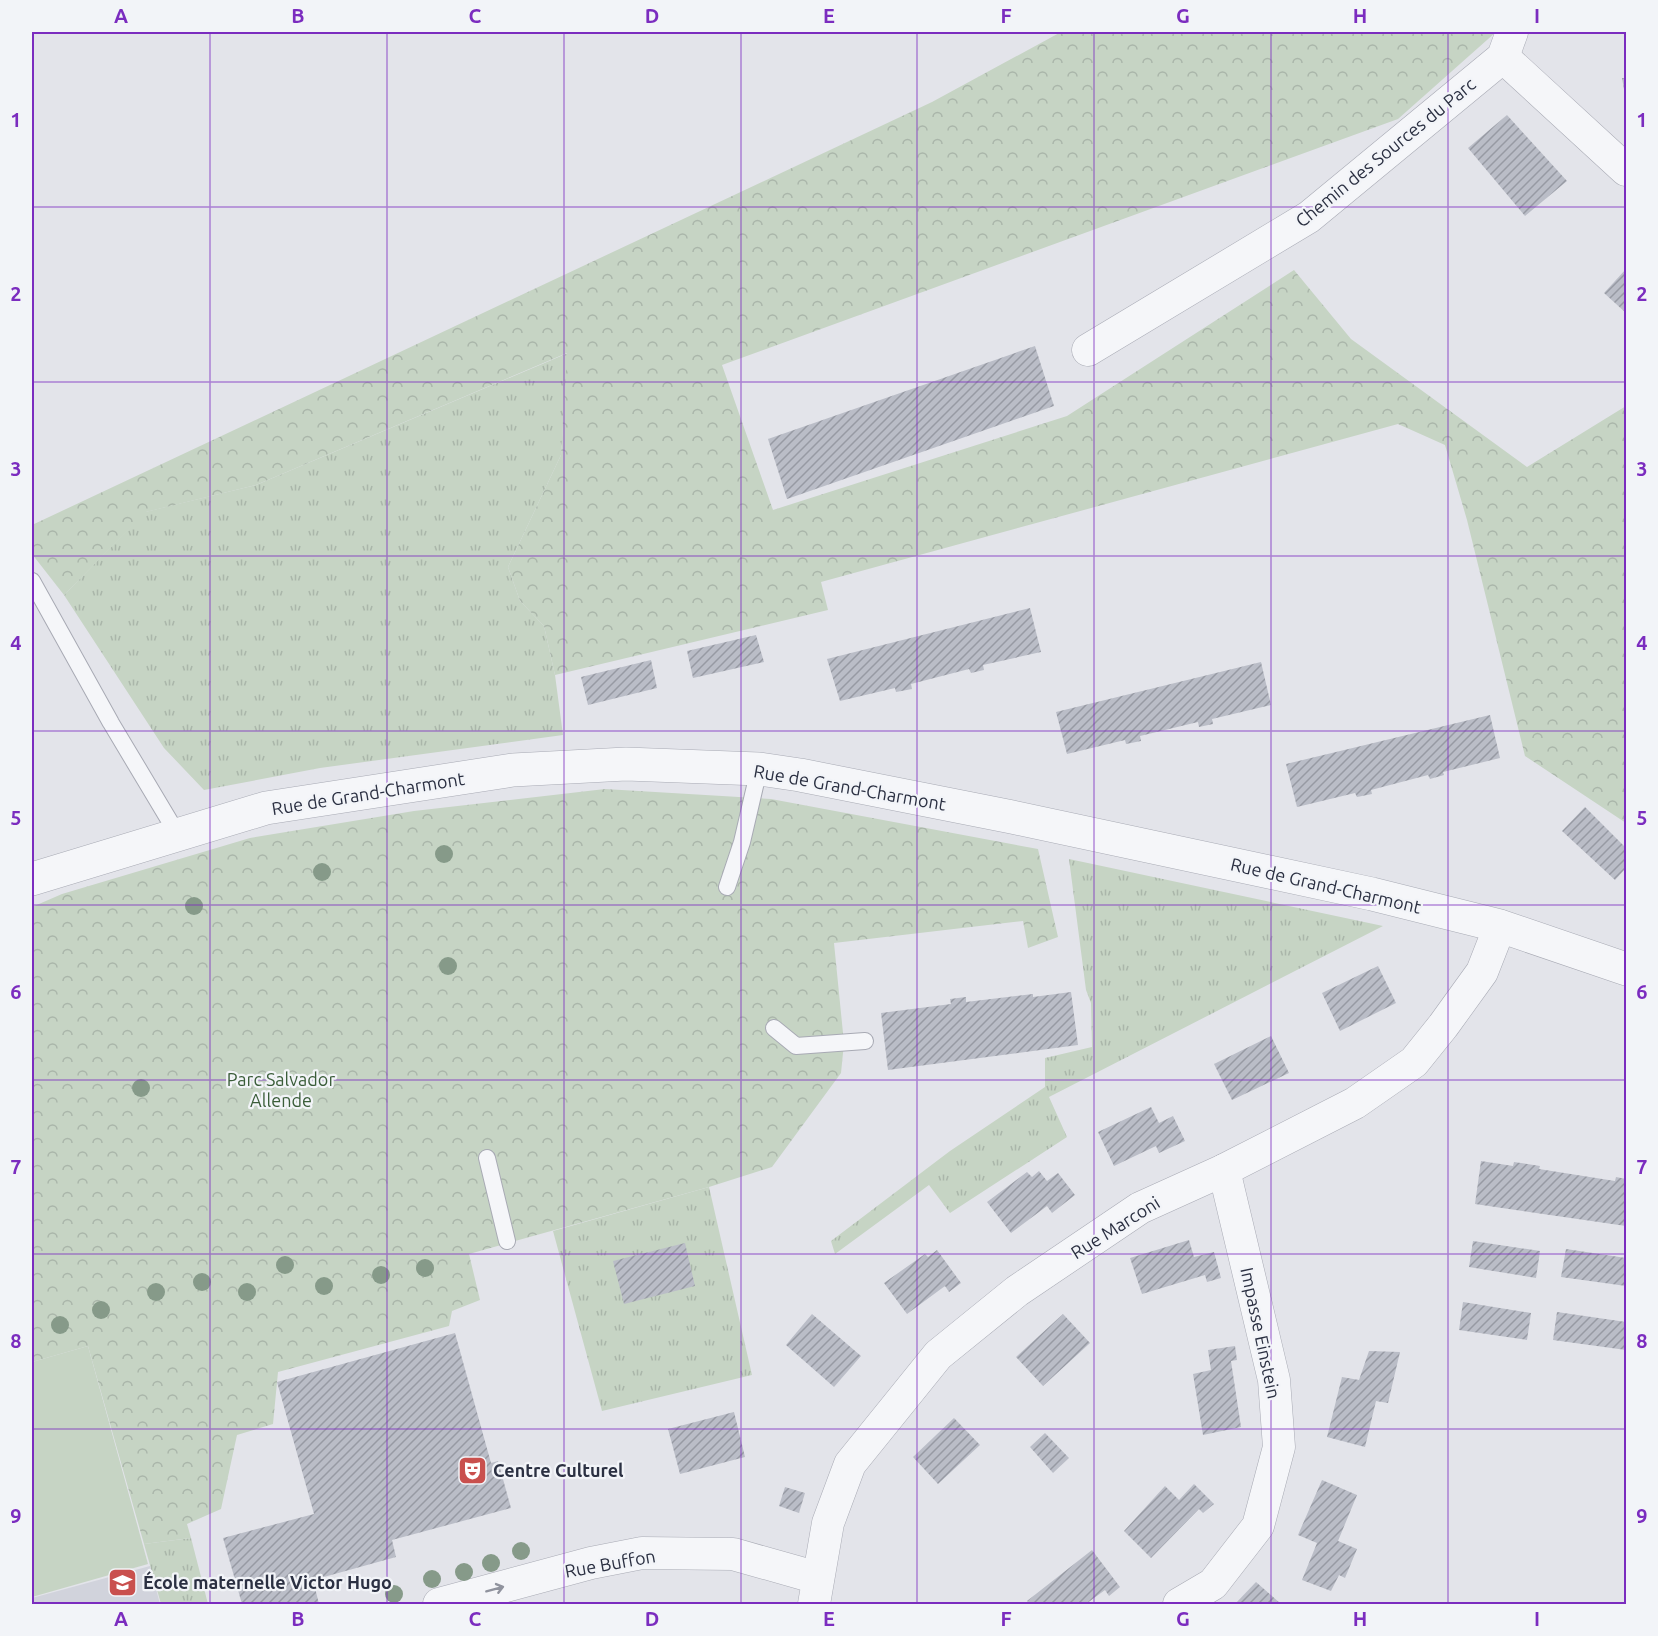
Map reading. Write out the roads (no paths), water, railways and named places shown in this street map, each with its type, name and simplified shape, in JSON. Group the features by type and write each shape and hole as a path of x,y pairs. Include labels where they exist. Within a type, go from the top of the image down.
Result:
{"street":[{"path":"1508,44 1626,170"},
{"name":"Chemin des Sources du Parc","path":"1088,350 1308,217 1508,44"},
{"name":"Rue de Grand-Charmont","path":"32,879 266,808 513,770 626,764 759,769 811,777 1146,845 1372,894 1500,926 1626,969"},
{"name":"Rue Marconi","path":"816,1591 828,1522 850,1464 938,1355 1017,1291 1140,1208 1224,1170 1355,1103 1414,1062 1482,972 1500,926"},
{"name":"Impasse Einstein","path":"1179,1605 1213,1584 1258,1526 1280,1447 1274,1380 1224,1170"},
{"name":"Rue Buffon","path":"439,1605 591,1563 642,1553 733,1554 816,1591"}],"lane":[{"path":"32,581 111,723 178,836"},
{"path":"727,887 742,842 759,769"},
{"path":"774,1028 796,1046 864,1041"},
{"path":"487,1158 507,1241"}],"place":[{"name":"Centre Culturel","path":"472,1470"},
{"name":"École maternelle Victor Hugo","path":"122,1582"}],"park label":[{"name":"Parc Salvador Allende","path":"281,1089"}]}
